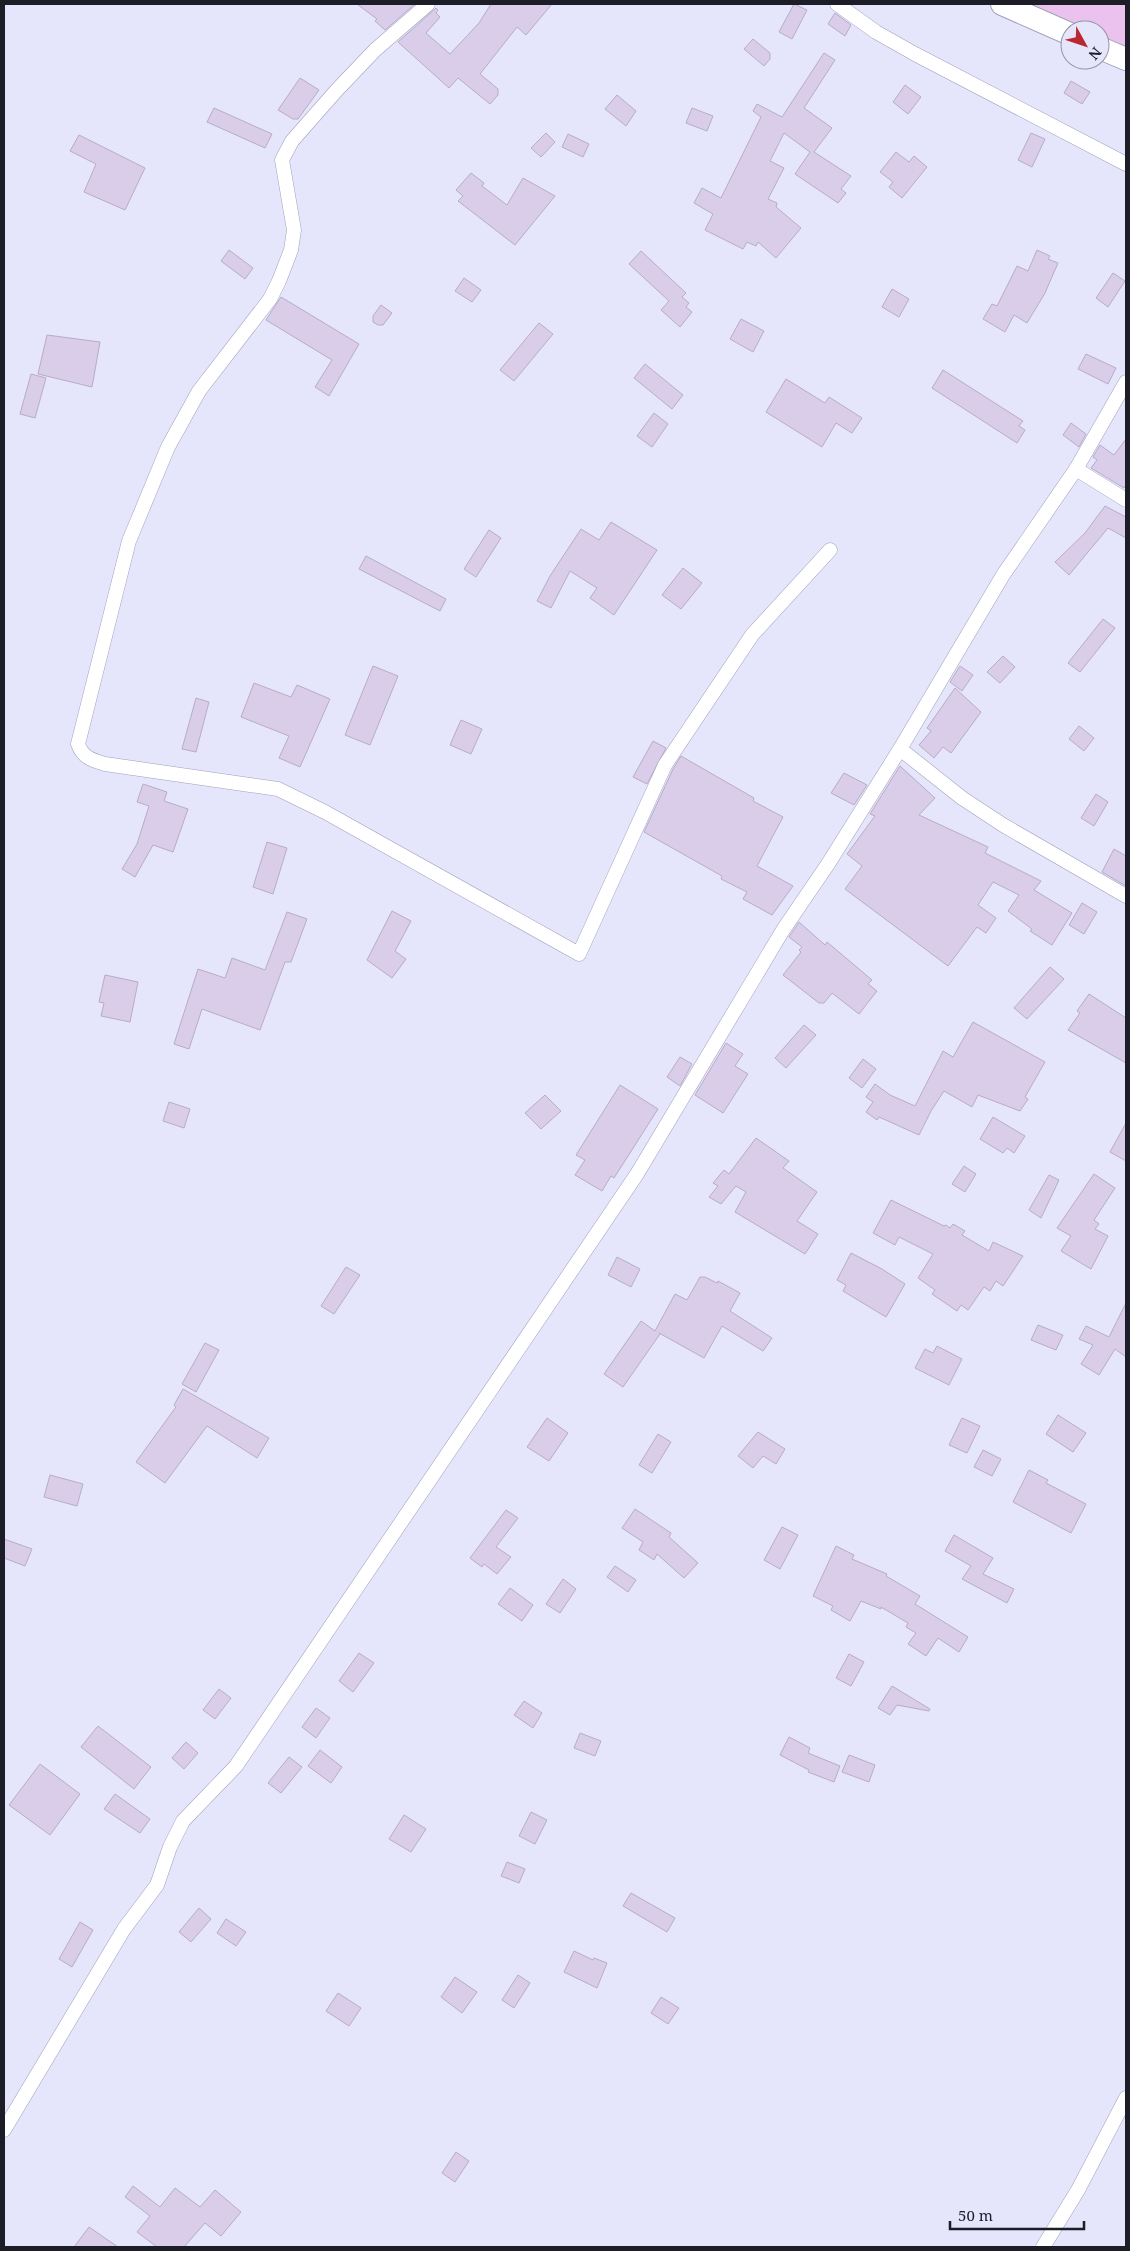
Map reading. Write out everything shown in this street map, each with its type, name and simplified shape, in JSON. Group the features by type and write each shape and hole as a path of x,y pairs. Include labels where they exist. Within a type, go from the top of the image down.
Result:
{"main road":[{"path":"1002,4 1060,30"},
{"path":"1110,53 1126,60"}],"street":[{"path":"428,4 375,50 343,84 292,142 282,160 294,230 290,250 279,281 270,299 199,391 168,447 129,541 78,744 81,753 90,760 105,764 278,789 325,812 579,954 665,765 752,635 830,550"},
{"path":"837,4 876,32 915,54 1126,164"},
{"path":"4,2130 124,1929 157,1885 170,1847 183,1822 236,1766 637,1174 783,930 828,864 900,749 1003,575 1076,469 1126,382"},
{"path":"1076,469 1126,500"},
{"path":"900,749 962,798 996,821 1126,896"},
{"path":"1043,2247 1078,2190 1126,2098"}],"shaded area":[{"path":"1020,4 1126,4 1126,51 1110,44 1110,20 1060,20 1060,22"}],"building":[{"path":"357,4 415,4 385,30 375,21 377,19"},
{"path":"491,4 552,4 526,35 517,27 480,74 498,89 498,95 490,104 458,78 449,88 398,42 436,8 438,10 436,13 440,17 426,33 450,54 479,23"},
{"path":"794,4 807,10 792,39 779,32"},
{"path":"835,13 851,25 845,36 828,24"},
{"path":"753,39 770,53 770,59 764,66 744,49"},
{"path":"824,53 835,60 804,108 832,128 814,152 851,176 841,189 846,193 838,203 795,174 810,152 784,133 770,161 784,168 768,199 777,203 776,207 801,228 776,258 758,242 756,246 747,242 743,249 705,230 713,214 694,203 702,188 721,198 761,117 753,111 757,104 782,117"},
{"path":"300,78 319,90 298,119 293,119 278,110"},
{"path":"1071,81 1090,92 1082,104 1064,93"},
{"path":"905,85 921,97 908,114 893,102"},
{"path":"617,95 636,111 626,126 605,109"},
{"path":"214,108 272,134 265,148 207,122"},
{"path":"692,108 713,116 707,131 686,123"},
{"path":"546,133 555,142 541,157 531,148"},
{"path":"1031,133 1045,139 1032,167 1018,160"},
{"path":"568,134 589,144 583,157 562,147"},
{"path":"79,135 145,168 125,210 84,192 96,164 70,151"},
{"path":"896,152 909,162 914,156 927,167 902,198 889,187 893,182 880,172"},
{"path":"471,173 484,183 482,186 507,205 523,178 555,196 515,245 458,201 463,196 456,190"},
{"path":"229,250 253,268 245,279 221,261"},
{"path":"1037,250 1050,256 1048,259 1058,263 1045,293 1027,323 1014,315 1005,332 983,319 992,304 997,306 1017,266 1028,271"},
{"path":"641,251 686,293 682,297 689,303 686,307 692,312 680,327 661,310 669,301 629,264"},
{"path":"1113,273 1125,281 1108,307 1096,298"},
{"path":"464,278 481,290 472,302 455,291"},
{"path":"892,289 909,299 899,317 882,307"},
{"path":"281,297 359,344 329,396 315,387 332,360 266,320"},
{"path":"381,305 392,313 383,325 378,325 373,322 373,316"},
{"path":"741,319 764,331 753,352 730,339"},
{"path":"539,323 553,334 514,381 500,370"},
{"path":"47,335 100,342 92,387 38,374"},
{"path":"1086,354 1116,368 1108,384 1078,369"},
{"path":"645,364 683,395 672,409 634,378"},
{"path":"943,370 1023,421 1019,426 1025,430 1017,443 932,388"},
{"path":"31,374 46,378 35,418 20,414"},
{"path":"786,379 825,403 829,397 862,418 852,433 836,423 822,447 766,412"},
{"path":"654,413 668,424 652,447 637,436"},
{"path":"1071,423 1086,434 1079,447 1063,435"},
{"path":"1126,439 1126,485 1124,488 1091,468 1097,460 1093,457 1100,445 1114,455"},
{"path":"1105,506 1126,517 1126,538 1108,528 1069,575 1055,562 1085,533"},
{"path":"611,522 657,550 614,615 590,598 597,588 570,571 551,608 537,601 550,576 581,529 599,540"},
{"path":"489,530 501,538 476,577 464,569"},
{"path":"366,556 446,599 440,611 359,569"},
{"path":"683,568 702,583 681,609 662,595"},
{"path":"1103,619 1115,628 1080,672 1068,663"},
{"path":"1003,656 1015,667 1000,683 987,672"},
{"path":"373,666 398,676 370,745 345,735"},
{"path":"960,666 973,675 962,691 950,682"},
{"path":"254,683 291,697 297,685 330,699 300,767 279,758 289,736 241,717"},
{"path":"955,688 981,712 951,753 943,747 934,758 919,745 931,731 927,728"},
{"path":"196,698 209,702 196,752 182,749"},
{"path":"461,720 482,729 471,754 450,745"},
{"path":"1079,726 1094,738 1084,751 1069,739"},
{"path":"653,741 666,748 647,784 633,777"},
{"path":"681,756 754,798 753,801 783,817 757,866 793,886 772,915 743,899 747,892 721,879 722,876 644,832 673,769"},
{"path":"900,766 935,798 919,815 988,847 985,853 1041,881 1034,890 1072,913 1052,945 1030,931 1032,929 1008,911 1019,895 993,882 978,905 996,918 986,933 977,927 948,966 845,889 862,866 847,854 875,816 870,814"},
{"path":"844,773 867,785 854,805 831,793"},
{"path":"143,784 167,792 164,801 188,809 173,852 153,845 135,877 122,869 137,844 149,806 137,802"},
{"path":"1096,794 1108,802 1094,826 1081,818"},
{"path":"267,842 287,848 273,894 253,887"},
{"path":"1114,849 1126,856 1126,886 1102,872"},
{"path":"1082,903 1097,912 1084,934 1069,925"},
{"path":"392,911 411,921 395,951 406,959 392,978 367,960"},
{"path":"287,912 307,919 291,962 285,962 260,1030 202,1009 189,1049 174,1044 198,969 225,978 232,958 265,970"},
{"path":"799,922 825,945 827,942 872,980 868,984 877,991 859,1014 832,993 824,1003 819,1003 783,975 801,952 799,950 802,947 789,937"},
{"path":"1050,967 1064,979 1027,1019 1014,1008"},
{"path":"105,975 138,982 130,1022 101,1016 104,1003 99,1002"},
{"path":"1089,994 1126,1018 1126,1063 1068,1030 1080,1013 1077,1011"},
{"path":"973,1022 1045,1062 1025,1097 1028,1099 1020,1111 978,1095 972,1107 944,1091 919,1135 879,1117 877,1120 866,1112 873,1102 866,1097 875,1084 890,1095 915,1106 943,1051 953,1057"},
{"path":"804,1025 816,1035 786,1068 775,1058"},
{"path":"726,1043 743,1054 735,1066 748,1074 723,1113 695,1095"},
{"path":"680,1057 692,1064 680,1086 667,1077"},
{"path":"863,1059 876,1069 862,1088 849,1078"},
{"path":"620,1085 658,1109 614,1178 611,1176 602,1191 575,1175 585,1160 576,1155"},
{"path":"545,1095 561,1111 541,1129 525,1113"},
{"path":"169,1102 190,1109 184,1128 163,1121"},
{"path":"993,1117 1025,1136 1014,1153 1007,1148 1003,1153 980,1139"},
{"path":"1126,1123 1126,1161 1110,1152"},
{"path":"756,1138 789,1161 783,1168 817,1192 797,1221 818,1234 805,1254 735,1212 746,1192 736,1186 721,1204 709,1197 718,1186 713,1183 724,1170 729,1174"},
{"path":"964,1166 976,1174 965,1192 952,1184"},
{"path":"1094,1174 1115,1188 1094,1220 1099,1224 1095,1229 1108,1236 1091,1269 1061,1251 1071,1236 1057,1228"},
{"path":"1049,1175 1059,1180 1041,1218 1029,1210"},
{"path":"891,1200 944,1226 946,1225 950,1228 953,1224 965,1231 962,1235 989,1251 993,1242 1023,1256 1003,1286 996,1281 990,1291 984,1287 968,1310 961,1305 957,1311 932,1294 935,1290 918,1278 933,1254 899,1237 895,1245 873,1233"},
{"path":"851,1253 882,1269 905,1284 886,1317 843,1291 846,1285 837,1280"},
{"path":"617,1257 640,1269 631,1287 608,1275"},
{"path":"346,1267 360,1275 334,1314 321,1306"},
{"path":"700,1277 705,1277 717,1283 718,1281 740,1293 730,1311 772,1338 763,1351 722,1326 704,1358 659,1333 623,1387 604,1374 641,1321 655,1331 675,1294 687,1300"},
{"path":"1126,1303 1126,1357 1115,1349 1099,1375 1081,1364 1093,1345 1079,1339 1086,1326 1109,1337"},
{"path":"1038,1325 1063,1335 1056,1350 1031,1340"},
{"path":"205,1343 219,1350 196,1392 182,1384"},
{"path":"937,1346 962,1359 949,1385 915,1368 925,1349 933,1353"},
{"path":"183,1389 269,1438 257,1458 207,1426 165,1483 136,1462 176,1407 174,1405"},
{"path":"1058,1415 1086,1433 1073,1452 1046,1434"},
{"path":"547,1418 568,1433 549,1461 527,1447"},
{"path":"962,1418 980,1426 967,1453 949,1445"},
{"path":"758,1432 785,1449 776,1464 763,1456 753,1468 738,1456"},
{"path":"658,1434 671,1442 652,1473 639,1465"},
{"path":"983,1450 1001,1459 992,1476 974,1467"},
{"path":"1029,1470 1048,1480 1046,1483 1086,1504 1071,1533 1013,1502"},
{"path":"50,1475 83,1484 77,1506 44,1497"},
{"path":"635,1509 671,1533 669,1537 698,1563 684,1578 657,1554 654,1560 639,1550 643,1542 622,1528"},
{"path":"506,1510 518,1518 496,1547 511,1557 497,1574 484,1564 482,1567 470,1558"},
{"path":"782,1527 798,1535 780,1569 764,1560"},
{"path":"954,1535 993,1558 983,1574 1014,1589 1007,1603 962,1579 971,1566 945,1551"},
{"path":"4,1539 32,1549 25,1566 4,1558"},
{"path":"836,1546 854,1555 852,1559 887,1574 886,1576 920,1596 915,1604 968,1637 959,1652 938,1638 926,1656 908,1644 916,1633 906,1627 908,1623 881,1607 881,1609 861,1601 850,1621 831,1610 833,1606 813,1596"},
{"path":"615,1566 636,1580 628,1592 607,1577"},
{"path":"563,1579 576,1589 560,1613 546,1604"},
{"path":"510,1588 533,1605 522,1621 498,1604"},
{"path":"359,1653 374,1663 353,1692 339,1681"},
{"path":"849,1654 864,1662 851,1686 836,1678"},
{"path":"892,1686 930,1709 929,1711 897,1705 890,1715 878,1708"},
{"path":"219,1689 231,1698 215,1719 203,1710"},
{"path":"524,1701 542,1713 533,1728 514,1715"},
{"path":"316,1708 330,1718 316,1738 302,1727"},
{"path":"98,1726 151,1767 134,1789 81,1747"},
{"path":"580,1733 601,1741 595,1756 574,1748"},
{"path":"789,1737 810,1748 808,1753 840,1766 834,1782 808,1772 809,1770 780,1755"},
{"path":"186,1742 198,1753 184,1769 172,1758"},
{"path":"320,1750 342,1767 331,1783 308,1766"},
{"path":"849,1755 875,1765 869,1782 842,1772"},
{"path":"289,1757 302,1767 281,1793 268,1783"},
{"path":"40,1764 80,1794 50,1835 9,1805"},
{"path":"115,1794 150,1819 140,1833 104,1809"},
{"path":"531,1812 547,1820 535,1844 519,1836"},
{"path":"404,1815 426,1829 411,1852 389,1839"},
{"path":"507,1862 525,1869 519,1883 501,1876"},
{"path":"631,1893 675,1918 667,1932 623,1906"},
{"path":"199,1908 211,1919 191,1942 179,1932"},
{"path":"226,1919 246,1932 236,1946 217,1933"},
{"path":"80,1922 93,1930 72,1967 59,1959"},
{"path":"574,1951 593,1960 594,1958 607,1963 597,1988 564,1972"},
{"path":"518,1975 530,1983 514,2008 502,2000"},
{"path":"455,1977 477,1992 462,2013 441,1997"},
{"path":"338,1993 361,2008 349,2026 326,2011"},
{"path":"661,1997 679,2008 668,2024 651,2013"},
{"path":"456,2152 469,2161 455,2182 442,2173"},
{"path":"133,2186 160,2207 175,2188 200,2207 215,2190 241,2212 221,2236 205,2223 184,2247 157,2247 137,2232 150,2216 125,2197"},
{"path":"89,2227 118,2247 74,2247"}]}
